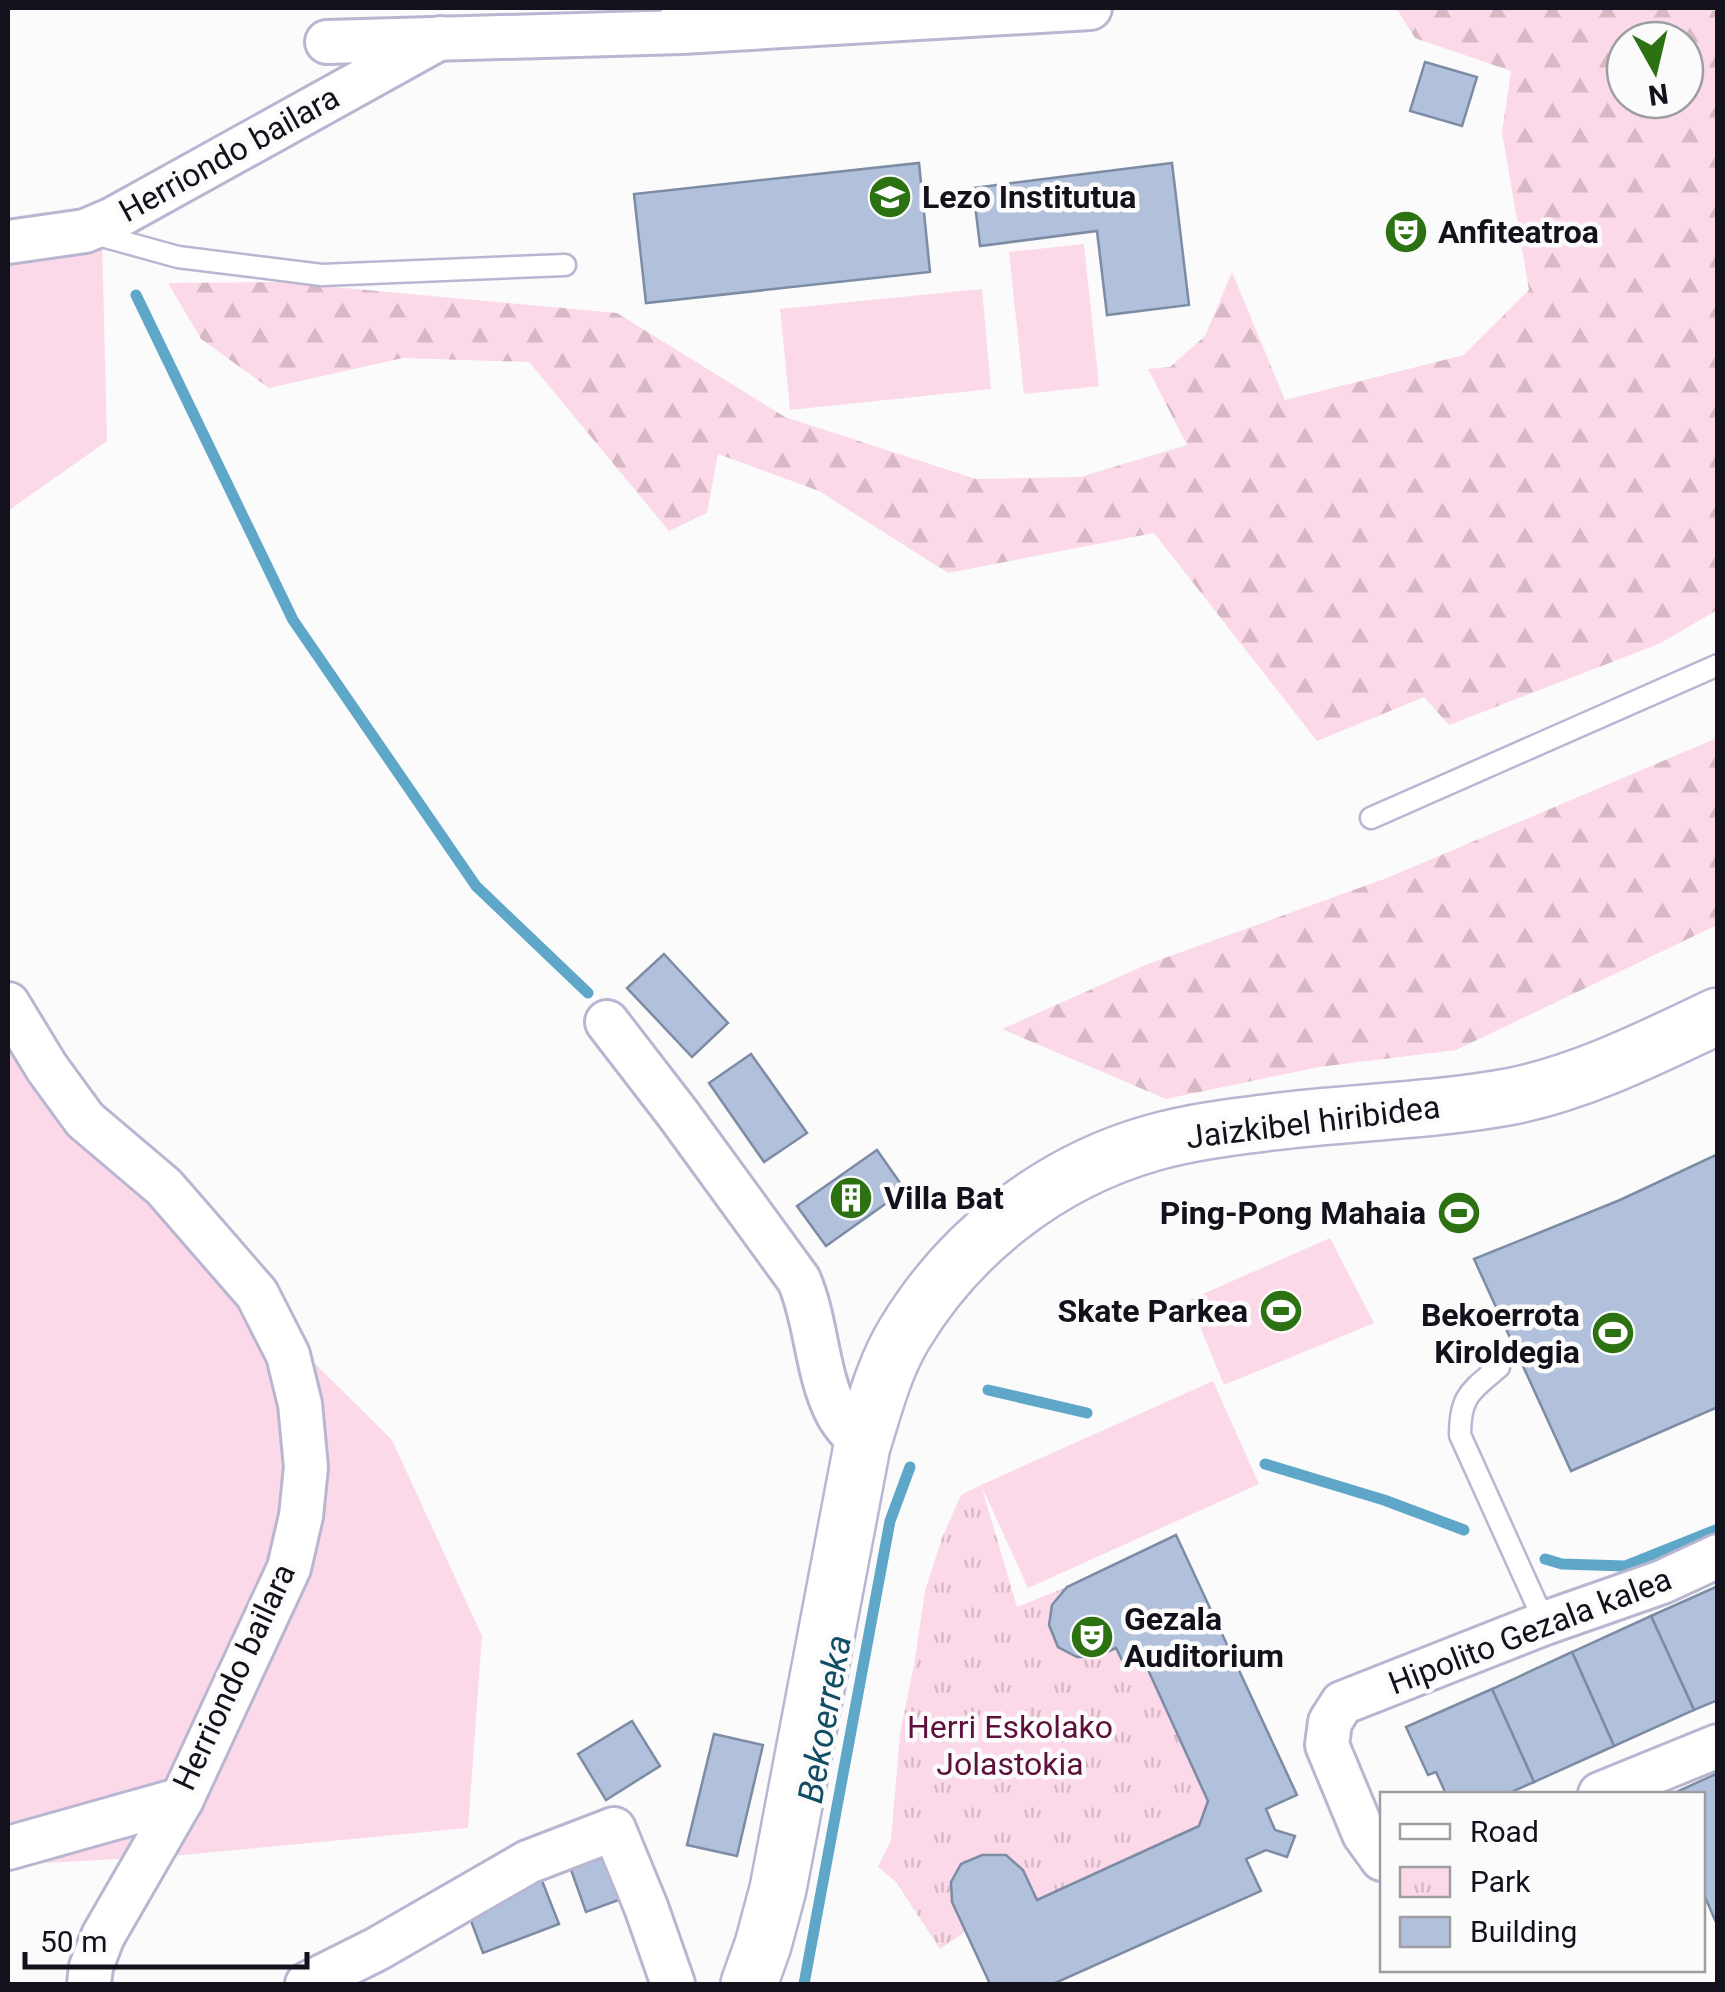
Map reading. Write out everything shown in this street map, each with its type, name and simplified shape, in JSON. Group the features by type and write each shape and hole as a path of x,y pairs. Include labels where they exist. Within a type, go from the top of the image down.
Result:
{"main road":[{"name":"Jaizkibel hiribidea","path":"749,1984 778,1889 862,1446 883,1380 904,1335 958,1261 1003,1220 1052,1186 1102,1161 1152,1143 1274,1122 1457,1106 1517,1095 1577,1078 1718,1016"},
{"name":"Jaizkibel hiribidea","path":"727,1984 788,1831"}],"street":[{"path":"327,42 683,20 1090,8"},
{"name":"Herriondo bailara","path":"8,242 85,231 113,219 440,38"},
{"name":"Herriondo bailara","path":"8,1004 84,1120 164,1187 257,1294 288,1355 300,1404 306,1466 301,1516 288,1568 182,1799 8,1848"},
{"path":"607,1022 799,1280 838,1415 862,1446"},
{"name":"Hipolito Gezala kalea","path":"1380,1856 1364,1834 1327,1745 1330,1722 1342,1704 1662,1582 1718,1556"},
{"path":"1605,1792 1718,1746"},
{"path":"89,1984 103,1936 182,1799"},
{"path":"307,1984 377,1949 528,1862 614,1828 673,1984"}],"lane":[{"path":"85,231 178,257 322,274 565,265"},
{"path":"1372,818 1718,665"},
{"path":"1499,1367 1466,1396 1460,1434 1544,1624"}],"green space":[{"path":"1396,8 1708,8 1717,12 1717,610 1661,643 1449,725 1424,697 1317,741 1154,533 948,573 819,491 718,454 707,513 669,531 529,362 403,358 269,388 201,339 168,283 280,282 617,313 785,417 976,479 1080,477 1187,445 1148,369 1170,367 1205,336 1232,272 1285,400 1464,355 1529,290 1502,132 1511,71 1415,38"},
{"path":"102,239 107,441 8,511 8,244"},
{"path":"1084,244 1099,386 1024,394 1009,252"},
{"path":"982,289 991,389 790,410 780,309"},
{"path":"1717,738 1717,925 1456,1050 1319,1067 1166,1099 1002,1029 1148,964 1387,878"},
{"path":"8,1000 111,1161 392,1440 482,1636 468,1828 172,1856 8,1865"},
{"name":"Skate Parkea","path":"1330,1238 1374,1323 1224,1385 1189,1300"},
{"path":"1213,1381 1259,1484 1028,1588 981,1485"},
{"name":"Herri Eskolako Jolastokia","path":"981,1485 1017,1607 1067,1587 1051,1616 1058,1647 1087,1656 1116,1648 1122,1660 1139,1650 1208,1801 1199,1826 1037,1900 1023,1870 1006,1855 982,1855 961,1864 951,1882 952,1902 965,1932 940,1949 896,1882 878,1867 891,1840 900,1734 925,1591 961,1495"}],"building":[{"path":"1425,62 1477,77 1462,126 1410,111"},
{"path":"919,163 930,272 646,303 634,194"},
{"path":"1172,163 1189,305 1107,315 1097,231 980,246 973,188"},
{"path":"664,954 728,1023 692,1057 627,988"},
{"path":"751,1054 807,1133 764,1162 709,1083"},
{"name":"Villa Bat","path":"877,1150 905,1190 826,1246 797,1206"},
{"name":"Bekoerrota Kiroldegia","path":"1718,1154 1718,1407 1571,1471 1474,1259 1620,1200"},
{"path":"1176,1535 1297,1795 1266,1809 1275,1830 1295,1836 1287,1857 1266,1850 1246,1859 1261,1891 1053,1984 990,1984 952,1902 951,1882 961,1864 982,1855 1006,1855 1023,1870 1037,1900 1199,1826 1208,1801 1139,1650 1122,1660 1116,1648 1096,1657 1077,1657 1058,1647 1049,1625 1052,1605 1067,1587"},
{"path":"1718,1586 1718,1700 1694,1710 1651,1616"},
{"path":"1651,1616 1694,1710 1614,1746 1572,1652"},
{"path":"1572,1652 1614,1746 1534,1782 1492,1689"},
{"path":"1492,1689 1534,1782 1512,1792 1445,1792 1436,1772 1428,1775 1406,1727"},
{"path":"632,1721 660,1766 606,1800 578,1754"},
{"path":"714,1734 763,1745 737,1856 687,1845"},
{"path":"1718,1773 1718,1927 1705,1897 1705,1792 1676,1792"},
{"path":"615,1835 635,1894 586,1912 565,1853"},
{"path":"537,1868 559,1924 483,1953 462,1897"}],"waterway":[{"path":"136,295 293,620 476,886 588,993"},
{"name":"Bekoerreka","path":"988,1390 1087,1413"},
{"name":"Bekoerreka","path":"1265,1464 1384,1500 1464,1530"},
{"name":"Bekoerreka","path":"804,1984 890,1521 910,1467"},
{"name":"Bekoerreka","path":"1545,1559 1562,1564 1625,1566 1718,1529"}],"place":[{"name":"Lezo Institutua","path":"890,197"},
{"name":"Anfiteatroa","path":"1406,232"},
{"name":"Villa Bat","path":"851,1198"},
{"name":"Ping-Pong Mahaia","path":"1459,1213"},
{"name":"Skate Parkea","path":"1281,1311"},
{"name":"Bekoerrota Kiroldegia","path":"1613,1333"},
{"name":"Gezala Auditorium","path":"1092,1637"}]}
